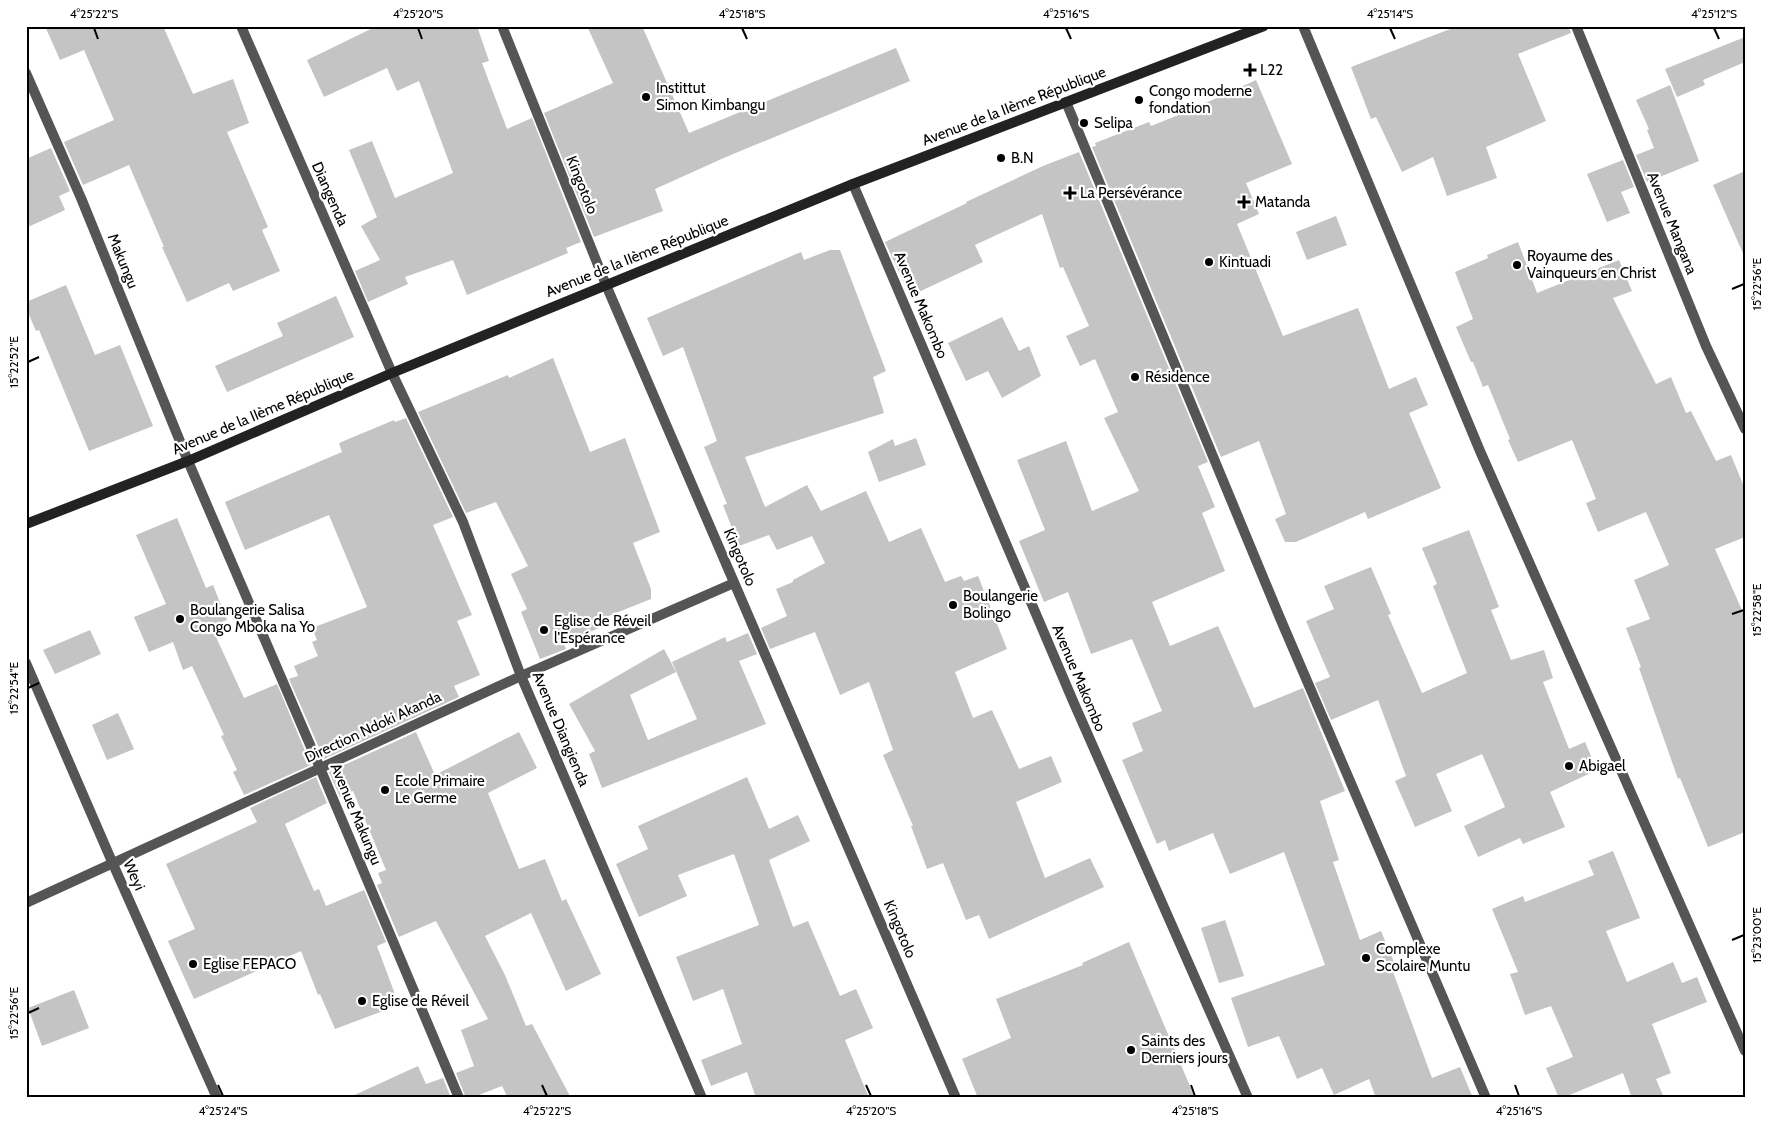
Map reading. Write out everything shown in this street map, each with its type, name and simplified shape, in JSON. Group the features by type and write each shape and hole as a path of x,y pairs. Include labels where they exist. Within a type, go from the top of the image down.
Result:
{"street":[{"name":"Diangenda","path":"241,26 392,373"},
{"name":"Kingotolo","path":"502,26 606,285 956,1098"},
{"name":"Avenue de la IIème République","path":"26,524 188,461 392,373 853,184 1264,26"},
{"path":"1302,26 1480,451 1745,1051"},
{"name":"Avenue Mangana","path":"1576,26 1706,346 1745,429"},
{"name":"Makungu","path":"26,73 81,198 188,461"},
{"path":"1066,102 1272,600 1486,1098"},
{"name":"Avenue Makombo","path":"853,184 1077,710 1248,1098"},
{"name":"Avenue Diangienda","path":"392,373 463,522 522,676 702,1098"},
{"name":"Avenue Makungu","path":"188,461 459,1098"},
{"name":"Direction Ndoki Akanda","path":"26,903 522,676 734,583"},
{"name":"Weyi","path":"26,663 216,1098"}],"building":[{"path":"45,26 163,26 193,94 233,79 249,123 227,132 268,227 262,230 280,271 233,291 229,283 187,302 162,247 164,247 129,165 83,185 64,142 114,120 84,50 60,60"},
{"path":"377,26 477,26 489,61 482,63 507,129 532,118 581,242 566,248 568,253 467,295 453,260 405,277 408,284 368,302 355,271 380,260 361,226 377,217 349,150 372,141 395,198 453,173 419,81 397,91 387,68 324,97 307,60"},
{"path":"587,26 642,26 689,133 896,48 910,81 726,157 655,189 663,211 594,237 544,113 613,83"},
{"path":"1458,26 1569,26 1571,33 1518,54 1546,121 1486,147 1497,178 1447,196 1433,157 1402,172 1376,117 1371,119 1351,67"},
{"path":"1745,37 1745,62 1703,80 1705,85 1677,97 1665,69"},
{"path":"1256,80 1292,164 1246,183 1259,214 1237,224 1283,336 1358,308 1389,389 1416,377 1428,405 1409,413 1441,488 1368,519 1365,512 1296,542 1285,542 1275,519 1286,514 1259,441 1221,457 1092,147 1096,146 1095,143 1149,122 1151,126 1186,112"},
{"path":"1670,85 1699,161 1647,182 1636,155 1654,148 1647,130 1649,129 1636,100"},
{"path":"51,148 70,191 59,196 65,210 26,228 26,159"},
{"path":"1079,152 1208,462 1198,466 1215,507 1202,513 1225,571 1152,602 1170,646 1218,626 1254,708 1303,688 1345,791 1320,801 1339,860 1333,862 1360,940 1381,931 1396,967 1392,969 1432,1078 1460,1067 1473,1098 1376,1098 1369,1079 1334,1095 1322,1068 1297,1079 1279,1036 1248,1047 1231,998 1325,965 1284,852 1230,874 1213,833 1169,851 1165,840 1157,844 1122,760 1143,751 1132,723 1162,711 1132,639 1091,654 1068,592 1044,602 1019,541 1045,530 1017,460 1066,441 1092,511 1139,491 1104,418 1118,412 1095,359 1080,366 1066,336 1089,326 1063,267 1060,268 1042,214 975,245 983,262 910,296 885,242 1043,166"},
{"path":"1623,160 1634,187 1621,192 1630,213 1607,222 1587,174"},
{"path":"1745,171 1745,258 1713,185"},
{"path":"1336,216 1347,245 1307,260 1296,232"},
{"path":"1518,242 1537,293 1619,260 1632,291 1613,298 1656,384 1671,377 1686,413 1691,411 1716,461 1731,455 1745,489 1745,537 1715,549 1745,617 1745,832 1708,847 1680,778 1678,779 1626,628 1650,619 1634,580 1669,565 1646,512 1598,532 1586,503 1596,499 1572,440 1518,462 1488,385 1483,387 1456,327 1473,319 1455,272 1488,258 1487,255"},
{"path":"830,250 840,250 886,371 873,377 884,413 745,457 765,507 807,485 821,511 866,491 889,542 921,528 945,582 961,576 964,581 978,576 1007,649 955,672 973,718 992,710 1019,769 1051,756 1062,782 1016,802 1045,878 1090,858 1104,887 989,939 979,915 966,920 943,863 927,869 911,826 913,826 883,755 893,750 869,682 840,695 815,632 770,649 761,628 787,616 776,589 793,582 793,580 825,563 812,536 777,550 769,535 739,546 723,505 727,504 704,447 717,441 683,347 663,356 647,318 801,252 804,260"},
{"path":"66,285 95,355 120,345 153,426 89,451 39,330 36,331 26,308 26,302"},
{"path":"336,296 354,337 227,392 215,366 283,336 277,323"},
{"path":"1002,317 1019,351 1029,346 1041,376 1002,398 988,371 966,381 948,343"},
{"path":"553,358 590,452 625,438 660,532 633,543 651,589 651,599 601,619 604,626 564,643 566,649 540,659 521,612 527,609 511,574 528,566 496,502 466,513 418,412 508,375 509,378"},
{"path":"406,418 453,517 433,525 472,615 457,621 480,675 454,686 459,697 324,759 289,679 298,676 294,666 318,656 312,642 317,640 312,628 367,607 329,515 245,550 225,502 342,452 339,443 394,420 395,422"},
{"path":"916,438 926,465 879,482 868,452 893,439 895,446"},
{"path":"177,518 206,588 213,585 227,620 211,626 244,698 277,684 311,765 244,795 233,772 237,770 221,736 224,735 192,666 183,670 173,642 149,652 134,617 166,604 136,535"},
{"path":"1469,530 1499,607 1491,610 1511,660 1544,650 1553,678 1543,682 1569,749 1585,742 1597,770 1550,792 1565,827 1523,844 1520,838 1478,857 1464,826 1505,807 1482,754 1436,774 1452,811 1415,827 1395,781 1406,776 1378,700 1331,720 1315,683 1330,677 1306,621 1334,609 1324,586 1371,567 1391,614 1388,615 1422,693 1467,673 1433,586 1437,584 1422,548"},
{"path":"90,630 101,654 55,674 43,650"},
{"path":"748,633 757,654 739,661 766,724 602,788 589,754 595,751 569,704 664,649 676,672 630,695 648,740 697,719 672,662 725,637 727,642"},
{"path":"118,713 134,749 107,760 92,725"},
{"path":"416,732 435,775 519,732 537,768 488,793 519,869 545,859 562,901 566,899 601,974 566,991 531,913 485,936 505,975 526,1026 532,1024 571,1098 508,1098 502,1086 471,1098 466,1098 456,1073 474,1066 461,1030 488,1019 436,921 399,937 377,885 382,883 378,873 386,870 353,791 340,797 329,772"},
{"path":"316,777 327,803 285,824 314,891 319,889 326,906 364,890 386,942 377,946 399,1005 335,1029 320,994 318,995 301,951 194,999 168,941 195,929 166,864 257,822 250,808"},
{"path":"747,777 769,829 798,815 810,841 769,860 793,927 808,921 840,996 856,989 873,1028 845,1040 869,1098 756,1098 747,1072 711,1086 701,1060 742,1044 723,989 693,1001 676,957 759,925 734,854 678,875 687,896 639,917 616,864 648,849 638,826"},
{"path":"1613,851 1640,918 1606,931 1627,982 1673,962 1682,983 1697,977 1707,1002 1652,1024 1671,1073 1656,1079 1664,1098 1632,1098 1623,1073 1559,1098 1546,1068 1573,1057 1551,1006 1525,1015 1510,974 1518,972 1492,909 1523,896 1525,902 1594,875 1588,861"},
{"path":"1225,920 1244,976 1219,983 1201,928"},
{"path":"1129,942 1195,1098 978,1098 962,1059 1011,1038 996,999 1083,965 1082,963"},
{"path":"74,990 89,1028 42,1046 28,1008"},
{"path":"418,1066 426,1084 443,1078 451,1098 348,1098"}],"place":[{"name":"L22","path":"1250,70"},
{"name":"Instittut Simon Kimbangu","path":"646,97"},
{"name":"Congo moderne fondation","path":"1139,100"},
{"name":"Selipa","path":"1084,123"},
{"name":"B.N","path":"1001,158"},
{"name":"La Persévérance","path":"1070,193"},
{"name":"Matanda","path":"1244,202"},
{"name":"Kintuadi","path":"1209,262"},
{"name":"Royaume des Vainqueurs en Christ","path":"1517,265"},
{"name":"Résidence","path":"1135,377"},
{"name":"Boulangerie Bolingo","path":"953,605"},
{"name":"Boulangerie Salisa Congo Mboka na Yo","path":"180,619"},
{"name":"Eglise de Réveil l'Espérance","path":"544,630"},
{"name":"Abigael","path":"1569,766"},
{"name":"Ecole Primaire Le Germe","path":"385,790"},
{"name":"Complexe Scolaire Muntu","path":"1366,958"},
{"name":"Eglise FEPACO","path":"193,964"},
{"name":"Eglise de Réveil","path":"362,1001"},
{"name":"Saints des Derniers jours","path":"1131,1050"}]}
